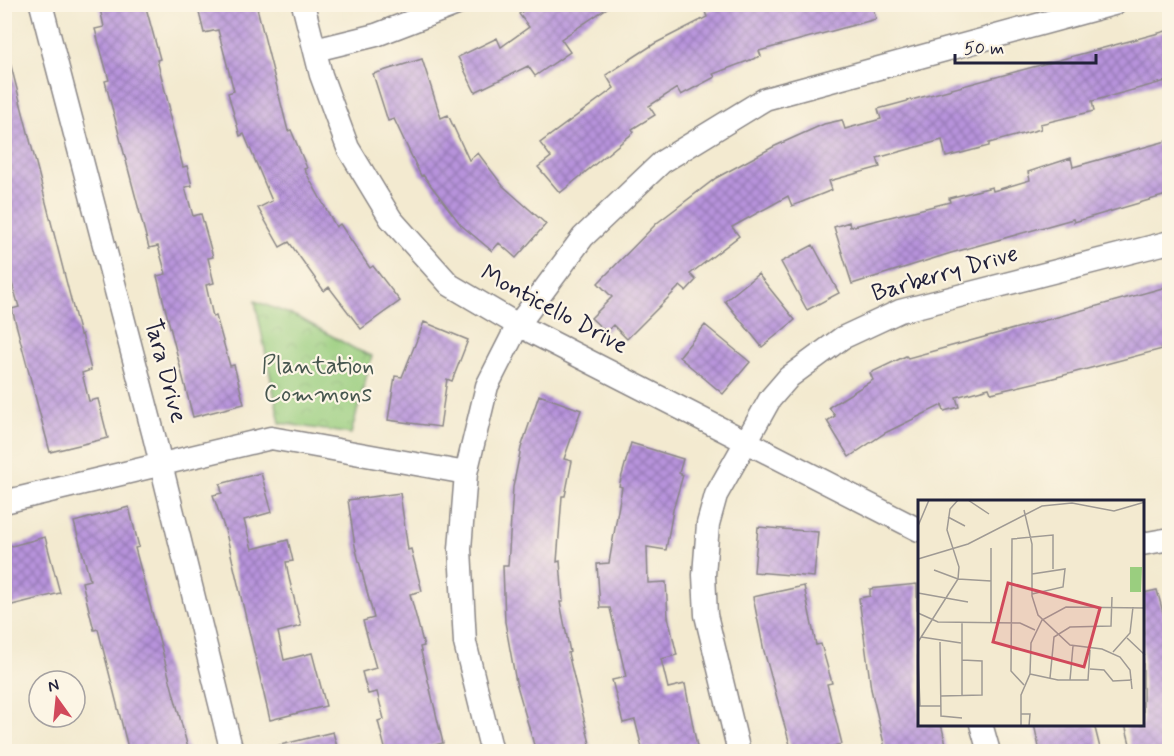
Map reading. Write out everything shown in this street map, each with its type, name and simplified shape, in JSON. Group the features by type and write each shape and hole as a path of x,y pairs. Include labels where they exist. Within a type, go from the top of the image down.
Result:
{"street":[{"name":"Tara Drive","path":"41,4 161,464 232,752"},
{"name":"Monticello Drive","path":"303,4 315,50 348,148 391,219 450,285 518,325 918,529"},
{"path":"315,50 376,35 457,4"},
{"path":"492,752 465,643 460,549 466,473 487,386 518,325 583,237 662,162 765,99 1113,4"},
{"name":"Barberry Drive","path":"739,752 712,652 706,615 704,575 708,524 716,495 770,399 789,377 842,338 872,322 900,311 1170,243"},
{"path":"4,502 272,438 466,473"},
{"path":"1144,544 1170,539"},
{"path":"982,726 989,752"}],"green space":[{"name":"Plantation Commons","path":"255,301 300,318 372,356 351,434 280,423"}],"building":[{"path":"99,4 145,4 160,59 157,60 170,110 168,110 183,167 187,166 192,186 185,187 193,216 201,214 213,257 208,258 214,283 206,285 213,317 216,316 230,366 234,365 244,404 193,417 157,276 166,274 158,246 149,248 105,81 109,80 95,29 104,27"},
{"path":"197,4 256,4 288,131 291,130 307,168 304,169 336,227 340,224 370,268 373,266 400,301 361,329 329,287 324,291 289,242 280,247 258,208 272,201 244,134 240,136 228,93 234,91 218,30 204,33"},
{"path":"532,4 613,4 561,39 570,52 535,76 528,66 475,92 458,57 497,38 501,47 529,27 519,14"},
{"path":"725,4 872,4 876,19 759,51 761,56 713,74 715,77 681,95 677,88 649,106 655,115 632,129 634,132 560,193 538,167 551,157 540,143 614,88 606,75 654,44 707,17 705,12"},
{"path":"1170,30 1170,80 1092,101 1094,111 1040,124 1041,129 989,143 989,146 946,157 942,140 877,158 880,167 829,181 832,190 792,206 788,196 732,227 739,236 690,274 696,280 686,291 680,286 627,339 613,325 606,332 591,318 612,297 598,283 657,223 716,178 773,147 824,124 842,120 845,129 881,119 878,109"},
{"path":"422,59 441,118 448,115 469,160 478,153 503,186 546,224 516,258 499,243 492,251 461,225 423,175 421,176 394,119 388,121 373,74"},
{"path":"4,62 10,62 80,335 82,334 91,370 82,373 89,401 98,399 108,438 50,452 12,309 19,307 9,273 4,274"},
{"path":"1170,140 1170,194 1074,222 1073,219 951,253 852,284 834,227 849,222 850,227 950,202 949,198 992,187 993,191 1030,180 1028,172 1071,158 1073,167"},
{"path":"813,245 839,293 807,310 781,262"},
{"path":"758,274 795,320 762,347 725,301"},
{"path":"1170,286 1170,347 991,393 989,388 956,397 959,407 944,411 942,405 885,433 849,457 827,421 835,416 829,407 873,380 870,373 906,356 908,358"},
{"path":"424,322 468,340 452,381 447,379 440,427 388,420 395,376 402,377"},
{"path":"705,325 750,362 723,394 679,357"},
{"path":"539,395 581,410 564,459 572,461 565,496 562,496 557,562 560,561 563,602 560,602 570,652 568,653 592,752 536,752 516,682 505,622 503,566 508,566 513,487 521,448"},
{"path":"631,443 683,459 679,473 683,475 673,510 666,550 647,547 648,583 666,582 668,617 677,655 661,659 668,688 685,684 698,752 643,752 635,720 623,723 612,680 626,677 610,608 600,608 597,564 609,563 622,487 619,486"},
{"path":"261,473 272,512 244,520 252,549 288,540 293,561 286,562 301,626 278,632 284,660 312,653 326,706 270,720 226,533 213,495 222,493 220,484"},
{"path":"400,493 408,550 411,549 422,591 410,594 424,646 420,647 443,743 408,752 386,752 378,721 384,719 377,692 368,694 362,672 376,668 363,621 374,618 355,546 348,500"},
{"path":"129,507 139,547 135,548 189,752 129,752 98,629 94,630 82,582 90,580 74,522"},
{"path":"758,527 818,532 814,577 754,572"},
{"path":"45,537 60,593 4,607 4,548"},
{"path":"917,584 918,726 942,726 948,752 886,752 871,689 859,598 870,596 870,589"},
{"path":"804,586 816,645 821,644 832,683 827,684 842,744 809,752 792,752 764,651 753,597"},
{"path":"1157,590 1170,638 1170,752 1132,752 1126,726 1144,726 1144,593"},
{"path":"1034,726 1094,726 1101,752 1040,752"},
{"path":"333,732 337,747 323,752 277,752 276,746"}]}
